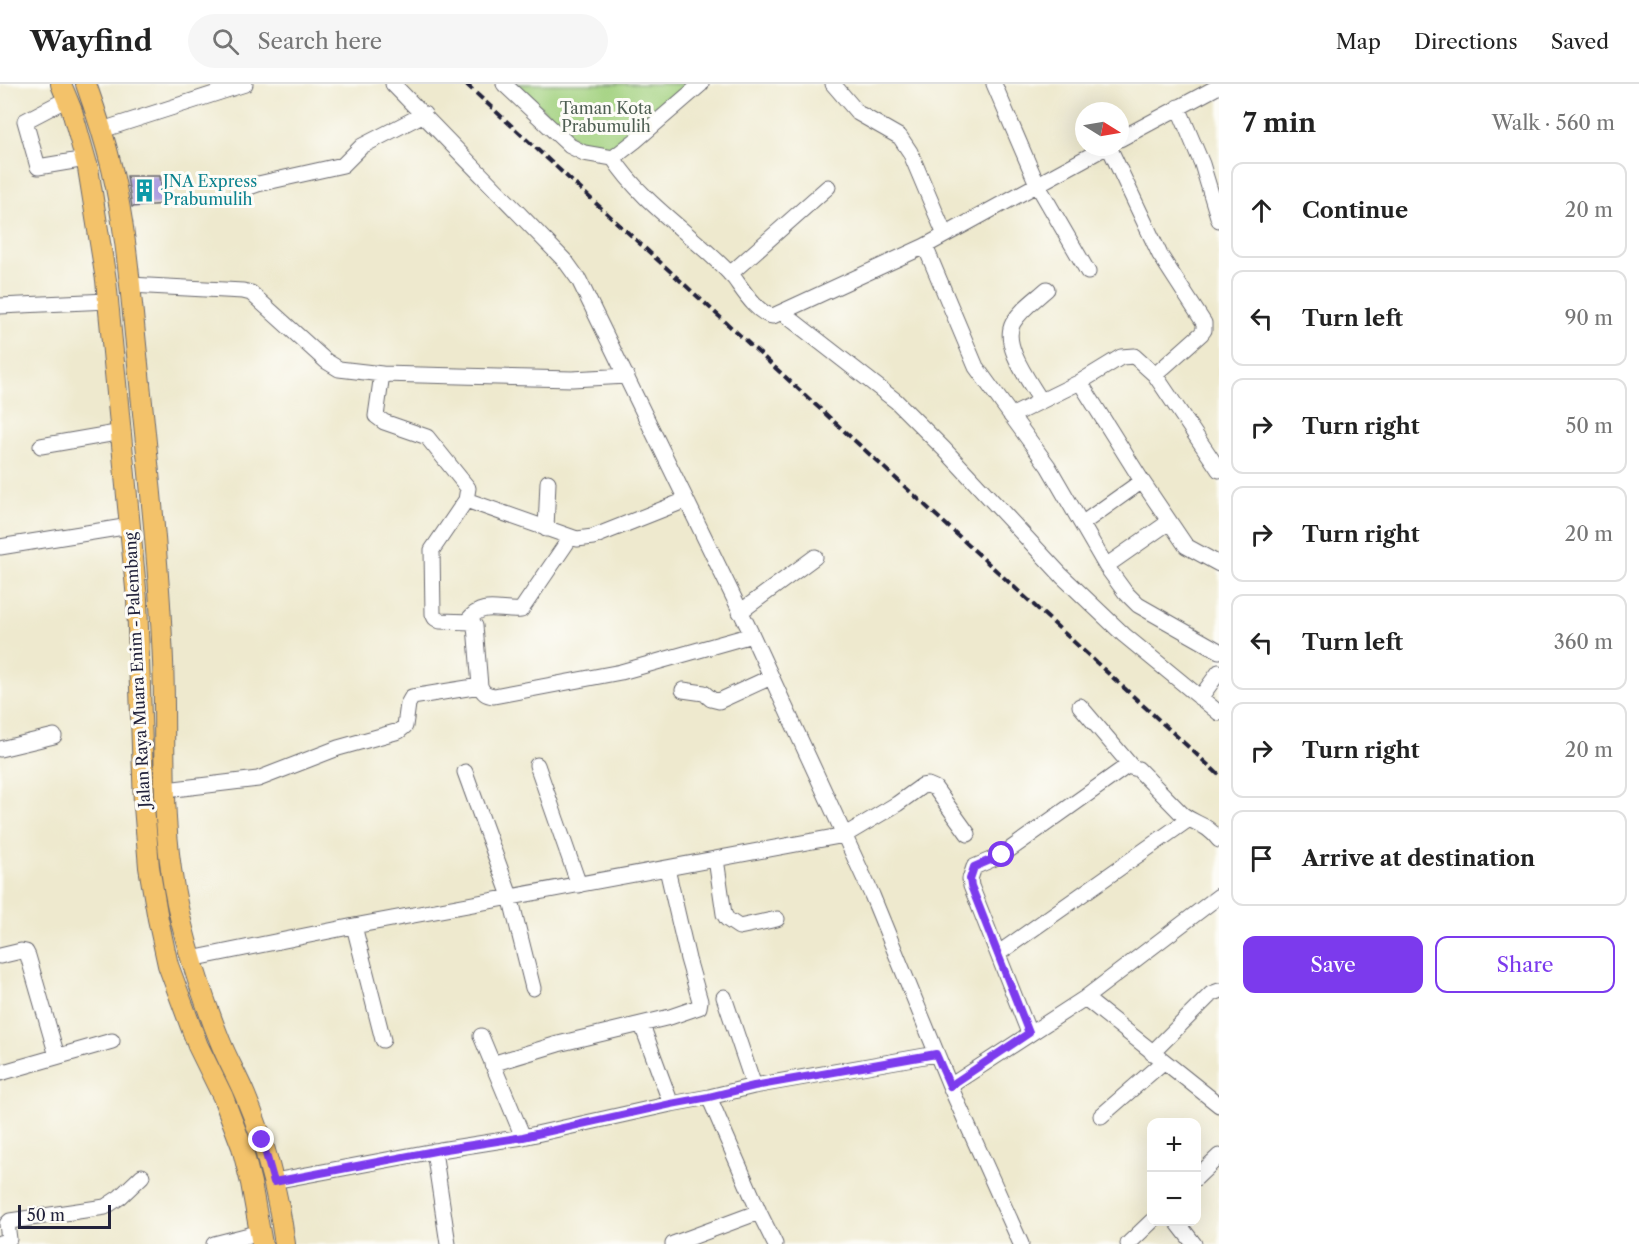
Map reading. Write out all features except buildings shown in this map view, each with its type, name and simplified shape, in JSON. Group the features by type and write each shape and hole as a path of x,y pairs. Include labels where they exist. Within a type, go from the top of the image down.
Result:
{"main road":[{"name":"Jalan Raya Muara Enim - Palembang","path":"86,84 102,130 121,215 140,378 160,589 170,867 178,912 191,959 220,1043 244,1093 262,1140 274,1182 285,1244"},
{"name":"Jalan Raya Muara Enim - Palembang","path":"64,92 86,159 97,218 108,301 138,621 144,806 149,867 168,965 198,1046 223,1097 242,1147 262,1238"},
{"path":"113,351 136,346"},
{"path":"116,381 140,378"}],"street":[{"path":"102,130 244,84"},
{"path":"393,84 566,262 579,280 752,635 845,835 880,914 936,1054 1021,1244"},
{"path":"504,84 570,146 584,153 613,158 627,179 730,274 762,312 769,315 783,313 925,246 1091,156"},
{"path":"613,158 701,84"},
{"path":"834,84 858,113 900,137 910,152 945,235"},
{"path":"994,84 1037,184 1088,272"},
{"path":"1129,134 1219,86"},
{"path":"64,92 26,121 38,167 86,159"},
{"path":"1178,107 1202,164 1219,220"},
{"path":"238,191 258,184 343,165 362,146 424,114"},
{"path":"1112,156 1160,255 1203,323 1204,330 1201,334 1155,375"},
{"path":"730,274 828,187"},
{"path":"925,246 976,367 1048,466 1083,523 1106,567 1138,605 1219,651"},
{"path":"130,285 251,293 339,369 382,374 572,379 627,376"},
{"path":"1041,401 1018,363 1011,343 1010,331 1018,315 1047,289"},
{"path":"0,306 108,301"},
{"path":"783,313 896,401 1062,576 1124,635 1219,713"},
{"path":"1011,416 1080,382 1121,357 1134,356 1155,375 1219,470"},
{"path":"382,374 376,416 384,422 420,434 432,442 468,488 466,500 435,543 431,556 433,614 440,621 468,620 475,626 480,686 488,695 494,696 621,672 752,635"},
{"path":"1080,382 1186,546 1219,564"},
{"path":"41,446 122,432"},
{"path":"1083,523 1142,481"},
{"path":"546,529 548,482"},
{"path":"466,500 570,538 584,539 686,500"},
{"path":"1106,567 1169,522"},
{"path":"0,547 130,526"},
{"path":"468,620 474,613 484,608 521,610 570,538"},
{"path":"740,612 815,557"},
{"path":"1200,698 1219,672"},
{"path":"683,690 704,693 711,699 719,701 771,677"},
{"path":"166,790 258,779 338,748 399,731 405,726 411,697 480,686"},
{"path":"1080,706 1132,766 1138,769 1189,819 1205,825 1219,840"},
{"path":"0,749 54,736"},
{"path":"537,765 579,885"},
{"path":"1029,1033 971,886 970,879 974,867 1002,855 1122,768 1132,766"},
{"path":"465,772 510,897 533,988"},
{"path":"191,959 354,926 845,835 922,786 928,785 935,788 968,834"},
{"path":"999,953 1189,819"},
{"path":"716,859 724,914 727,919 739,927 777,919"},
{"path":"492,1064 558,1044 642,1025 697,1009 700,1005 667,868"},
{"path":"950,1086 1085,998 1219,896"},
{"path":"354,926 383,1040"},
{"path":"0,957 21,951 26,952 57,1056"},
{"path":"1101,1116 1158,1057 1212,994 1219,991"},
{"path":"724,997 754,1086"},
{"path":"1085,998 1219,1105"},
{"path":"642,1025 671,1104"},
{"path":"481,1036 523,1137"},
{"path":"0,1073 112,1041"},
{"path":"274,1182 434,1151 523,1137 754,1086 936,1054"},
{"path":"709,1097 775,1244"},
{"path":"434,1151 448,1244"},
{"path":"1201,1174 1219,1156"},
{"path":"0,1243 9,1239 7,1224 10,1221 105,1207 120,1197 142,1176"},
{"path":"673,1244 759,1212"},
{"path":"1128,1244 1147,1226"},
{"path":"1181,1226 1194,1244"},
{"path":"214,1244 262,1238"}],"green space":[{"name":"Taman Kota Prabumulih","path":"516,84 699,84 619,152 595,149 576,140"}],"railway":[{"path":"466,84 1219,775"}],"place":[{"name":"JNA Express Prabumulih","path":"145,190"}],"route":[{"path":"262,1140 274,1182 440,1150 523,1137 754,1086 936,1054 950,1086 1029,1033 971,886 971,872 974,867 1002,855"}]}
